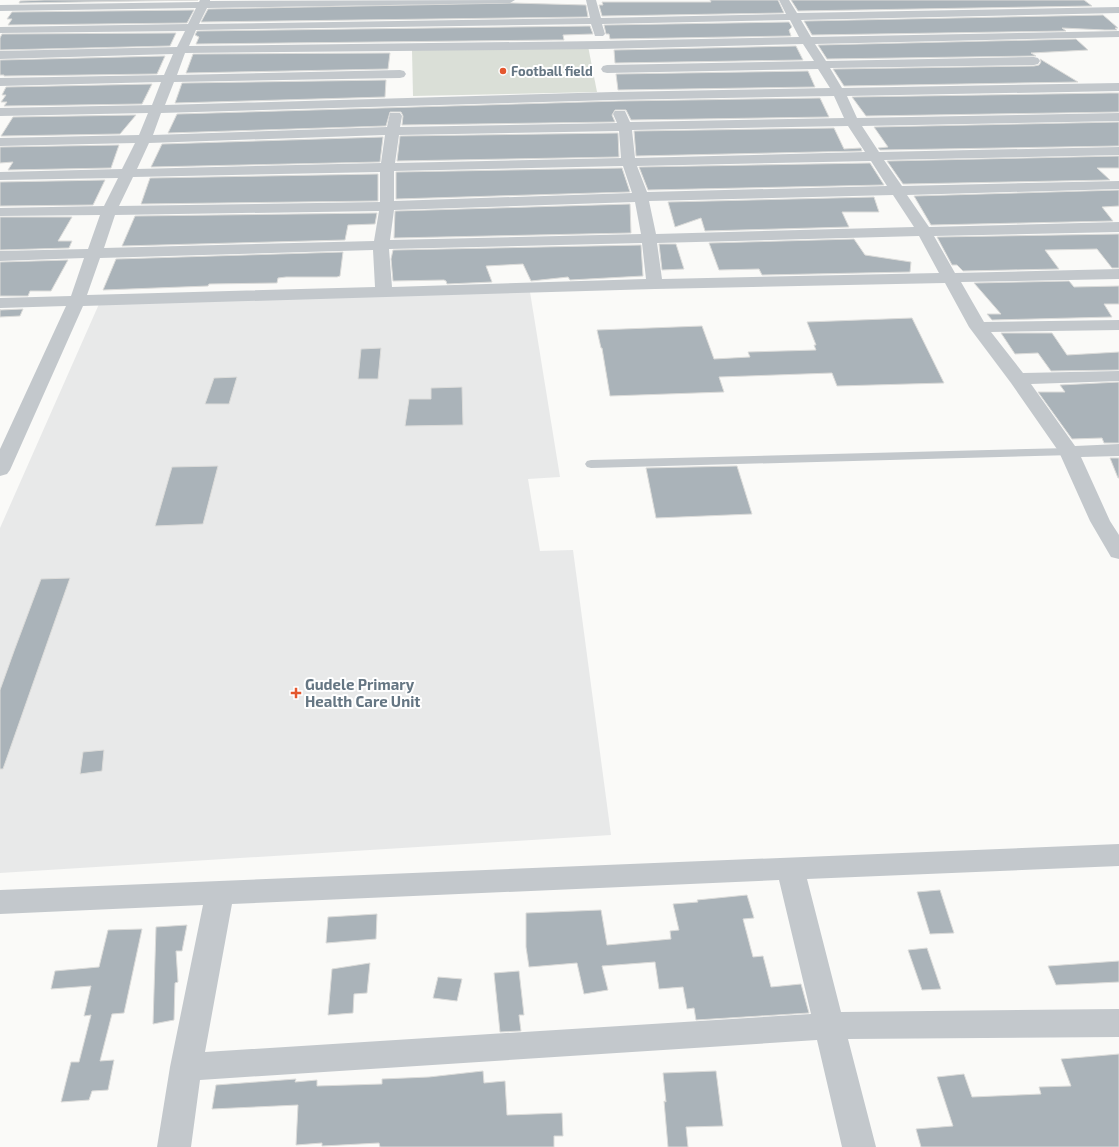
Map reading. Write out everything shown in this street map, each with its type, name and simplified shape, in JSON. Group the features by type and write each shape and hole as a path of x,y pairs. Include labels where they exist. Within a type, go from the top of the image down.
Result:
{"street":[{"path":"384,292 381,244 387,206 387,167 394,131 407,0"},
{"path":"4,7 204,2 510,0"},
{"path":"592,0 613,96 625,127 628,162 641,197 656,284"},
{"path":"784,0 839,93 853,123 925,233 978,327 1018,379 1069,452 1109,521 1119,552"},
{"path":"977,0 1068,98"},
{"path":"0,470 77,301 110,209 144,139 168,78 204,2"},
{"path":"0,30 596,21 1119,10"},
{"path":"0,55 181,50 807,41 1119,34"},
{"path":"607,69 1034,61"},
{"path":"0,82 400,74"},
{"path":"0,112 613,96 1119,87"},
{"path":"1077,108 1095,129"},
{"path":"0,142 394,131 1119,117"},
{"path":"0,176 1113,150"},
{"path":"0,212 110,209 387,206 641,197 1119,185"},
{"path":"0,256 381,244 925,233 1119,227"},
{"path":"0,303 656,284 1119,274"},
{"path":"978,327 1119,325"},
{"path":"1018,379 1119,376"},
{"path":"0,429 21,425"},
{"path":"1069,452 1119,450"},
{"path":"0,902 1119,855"},
{"path":"790,868 859,1147"},
{"path":"174,1147 186,1067 220,893"},
{"path":"186,1067 828,1026 1119,1023"}],"lane":[{"path":"591,464 1069,452"}],"shaded area":[{"name":"Football field","path":"588,46 597,92 413,96 412,50"},
{"name":"Gudele Primary Health Care Unit","path":"530,292 560,477 528,479 540,551 573,550 611,835 0,873 0,528 99,304"}],"building":[{"path":"198,0 19,3 20,1"},
{"path":"710,0 778,0 784,13 602,16 599,5 603,5 602,2 711,2"},
{"path":"791,0 1084,0 1092,6 798,11"},
{"path":"512,3 586,5 588,17 201,22 208,9"},
{"path":"194,10 187,23 8,25 12,19 7,19 12,12"},
{"path":"1103,15 1118,28 1115,28 1117,30 1062,28 1066,31 812,35 804,21"},
{"path":"789,22 792,27 789,30 791,36 610,39 609,34 606,34 604,25"},
{"path":"590,26 593,34 563,35 564,40 196,44 199,37 195,35 197,31"},
{"path":"176,33 170,46 0,50 0,38 2,34"},
{"path":"1076,39 1088,50 1031,53 1036,56 827,59 818,45"},
{"path":"796,46 803,60 615,63 614,50"},
{"path":"390,53 388,69 186,73 193,54"},
{"path":"165,56 157,74 0,75 0,60"},
{"path":"1040,59 1078,82 844,86 833,69 1034,66 1039,65 1041,62"},
{"path":"808,71 815,87 618,90 616,74"},
{"path":"386,80 385,97 175,103 182,83"},
{"path":"152,84 142,104 4,106 7,102 1,102 6,95 2,95 6,87"},
{"path":"1119,93 1119,112 866,116 852,97"},
{"path":"820,98 829,117 631,120 626,110 615,110 612,115 615,122 402,125 403,116 401,112 390,112 386,126 168,133 177,114 619,101"},
{"path":"136,115 120,134 1,136 13,117"},
{"path":"1119,122 1119,146 880,150 878,148 888,147 874,127"},
{"path":"834,128 844,149 861,148 862,151 636,156 634,131"},
{"path":"618,133 619,157 397,161 400,136"},
{"path":"383,137 380,162 151,167 162,144"},
{"path":"119,145 111,168 8,170 13,162 0,163 0,147"},
{"path":"1119,156 1119,168 1097,168 1110,180 903,184 887,161"},
{"path":"870,163 884,185 648,190 639,167"},
{"path":"622,168 630,192 396,199 396,172"},
{"path":"378,174 378,201 141,204 150,178"},
{"path":"105,180 93,205 0,206 0,182"},
{"path":"1119,190 1119,206 1102,207 1113,221 931,225 914,196"},
{"path":"874,197 879,212 842,212 849,227 705,231 701,218 675,227 668,202"},
{"path":"630,204 631,233 394,238 395,211"},
{"path":"377,213 375,224 348,225 345,240 122,246 135,216"},
{"path":"0,217 72,217 58,241 72,241 69,248 0,250"},
{"path":"1119,234 1119,268 1112,268 1097,249 1045,250 1059,269 963,271 957,265 952,265 937,237"},
{"path":"854,239 865,255 911,262 910,272 762,275 759,269 719,270 709,243"},
{"path":"659,244 676,244 684,269 662,270"},
{"path":"641,245 643,276 570,280 568,277 531,281 523,264 486,266 492,282 447,284 444,280 393,281 391,259 393,250"},
{"path":"343,252 340,276 337,277 286,277 278,278 277,283 209,284 208,286 103,290 116,259"},
{"path":"68,260 51,291 30,291 28,296 0,296 0,262"},
{"path":"1069,281 1074,287 1119,286 1119,304 1104,304 1112,317 992,320 987,314 1001,314 974,283"},
{"path":"23,309 20,316 0,317 0,310"},
{"path":"912,318 944,383 837,386 832,373 719,377 724,392 610,396 602,348 597,330 702,326 714,359 750,357 748,352 816,350 814,345 816,345 807,322"},
{"path":"1001,333 1052,333 1067,355 1119,352 1119,370 1051,371 1038,353 1015,354"},
{"path":"381,348 378,379 358,379 361,349"},
{"path":"237,377 229,404 205,404 214,378"},
{"path":"1119,382 1119,443 1104,443 1102,438 1072,439 1038,392 1065,392 1060,385"},
{"path":"462,387 463,425 405,426 409,399 431,399 431,388"},
{"path":"1110,458 1119,458 1119,478 1118,478"},
{"path":"218,466 203,524 155,526 172,467"},
{"path":"737,466 752,514 656,518 646,468"},
{"path":"70,578 3,769 0,769 0,690 14,651 41,579"},
{"path":"104,750 102,771 80,774 83,752"},
{"path":"940,890 954,933 930,934 917,892"},
{"path":"747,895 754,918 743,919 753,957 763,956 771,987 801,984 809,1013 696,1020 694,1008 687,1009 683,987 659,989 655,962 602,966 608,990 584,994 577,963 529,967 526,947 526,913 601,910 607,945 671,939 670,931 679,930 673,904"},
{"path":"377,914 376,939 326,943 328,917"},
{"path":"187,925 182,951 176,951 178,982 175,983 174,1020 153,1024 156,927"},
{"path":"142,929 124,1013 112,1014 100,1061 114,1060 108,1090 92,1091 89,1100 61,1102 71,1062 79,1062 91,1015 84,1016 91,986 51,989 55,971 99,967 108,930"},
{"path":"927,948 941,989 922,990 908,950"},
{"path":"1119,961 1119,982 1056,985 1048,966"},
{"path":"370,963 367,993 354,994 353,1013 328,1015 332,969"},
{"path":"519,971 524,1015 519,1015 521,1031 500,1032 494,973"},
{"path":"438,977 462,979 457,1001 433,998"},
{"path":"1119,1054 1119,1147 921,1147 916,1129 953,1126 937,1077 964,1074 972,1097 1041,1094 1039,1087 1071,1086 1061,1059"},
{"path":"483,1071 484,1083 505,1081 507,1115 562,1113 563,1136 554,1136 554,1147 380,1147 379,1143 322,1146 322,1143 296,1145 298,1105 212,1109 216,1085 296,1079 295,1082 317,1080 317,1086 382,1084 382,1079 429,1077"},
{"path":"716,1071 723,1126 686,1127 688,1147 668,1147 663,1073"}],"place":[{"name":"Football field","path":"503,71"},
{"name":"Gudele Primary Health Care Unit","path":"296,693"}]}
